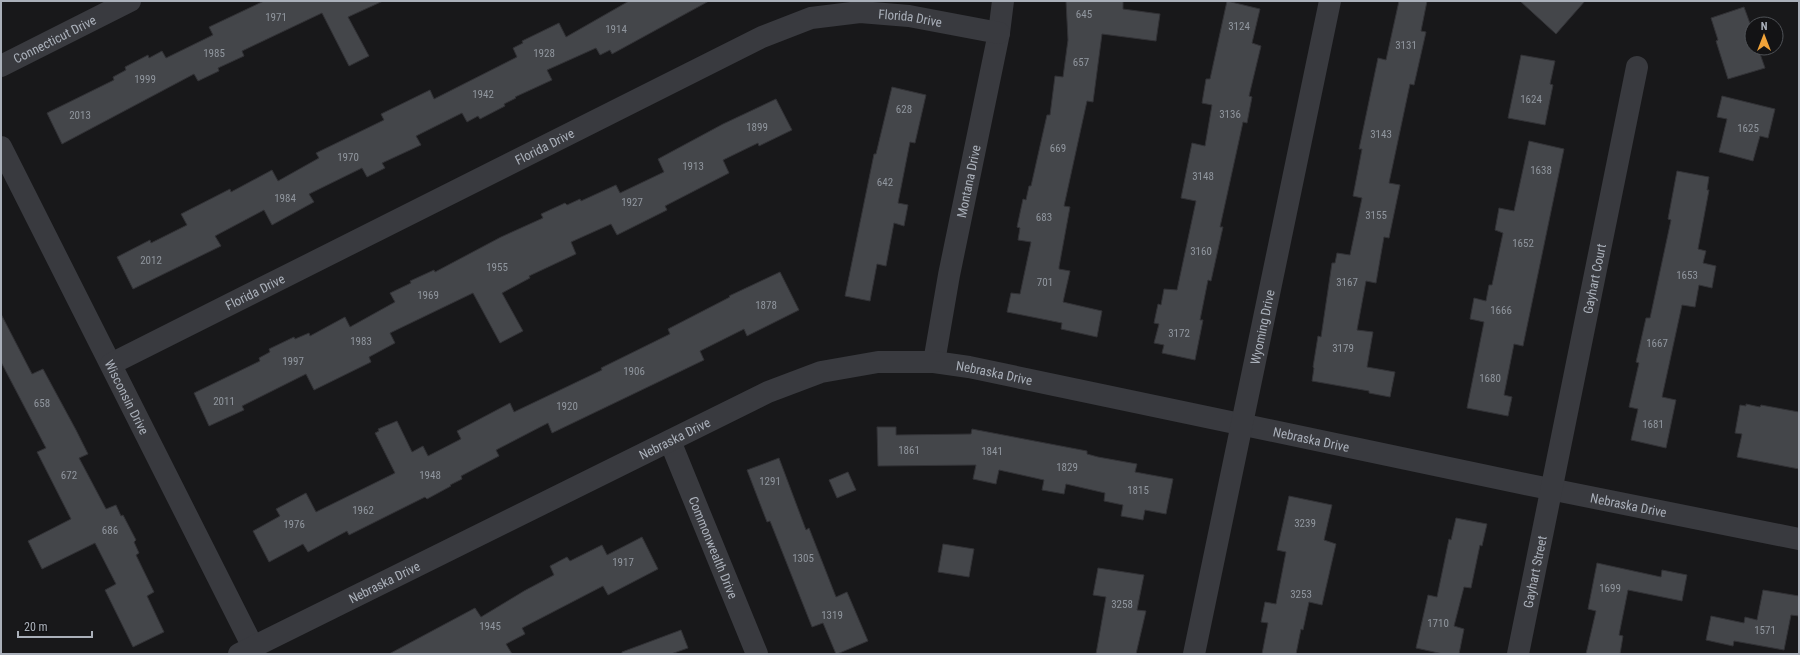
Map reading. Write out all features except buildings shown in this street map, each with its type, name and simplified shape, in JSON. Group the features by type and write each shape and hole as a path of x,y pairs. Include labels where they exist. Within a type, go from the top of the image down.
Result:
{"street":[{"name":"Connecticut Drive","path":"1,66 130,1"},
{"name":"Montana Drive","path":"934,362 949,275 998,33 1003,1"},
{"name":"Wyoming Drive","path":"1194,654 1330,1"},
{"name":"Florida Drive","path":"111,364 762,37 811,18 860,12 909,16 998,33"},
{"name":"Gayhart Court","path":"1551,489 1637,67"},
{"name":"Wisconsin Drive","path":"1,147 111,364 246,651"},
{"name":"Nebraska Drive","path":"246,651 768,392 821,372 878,362 934,362 969,367 1551,489 1799,539"},
{"name":"Commonwealth Drive","path":"670,441 757,654"},
{"name":"Gayhart Street","path":"1518,654 1551,489"}]}
